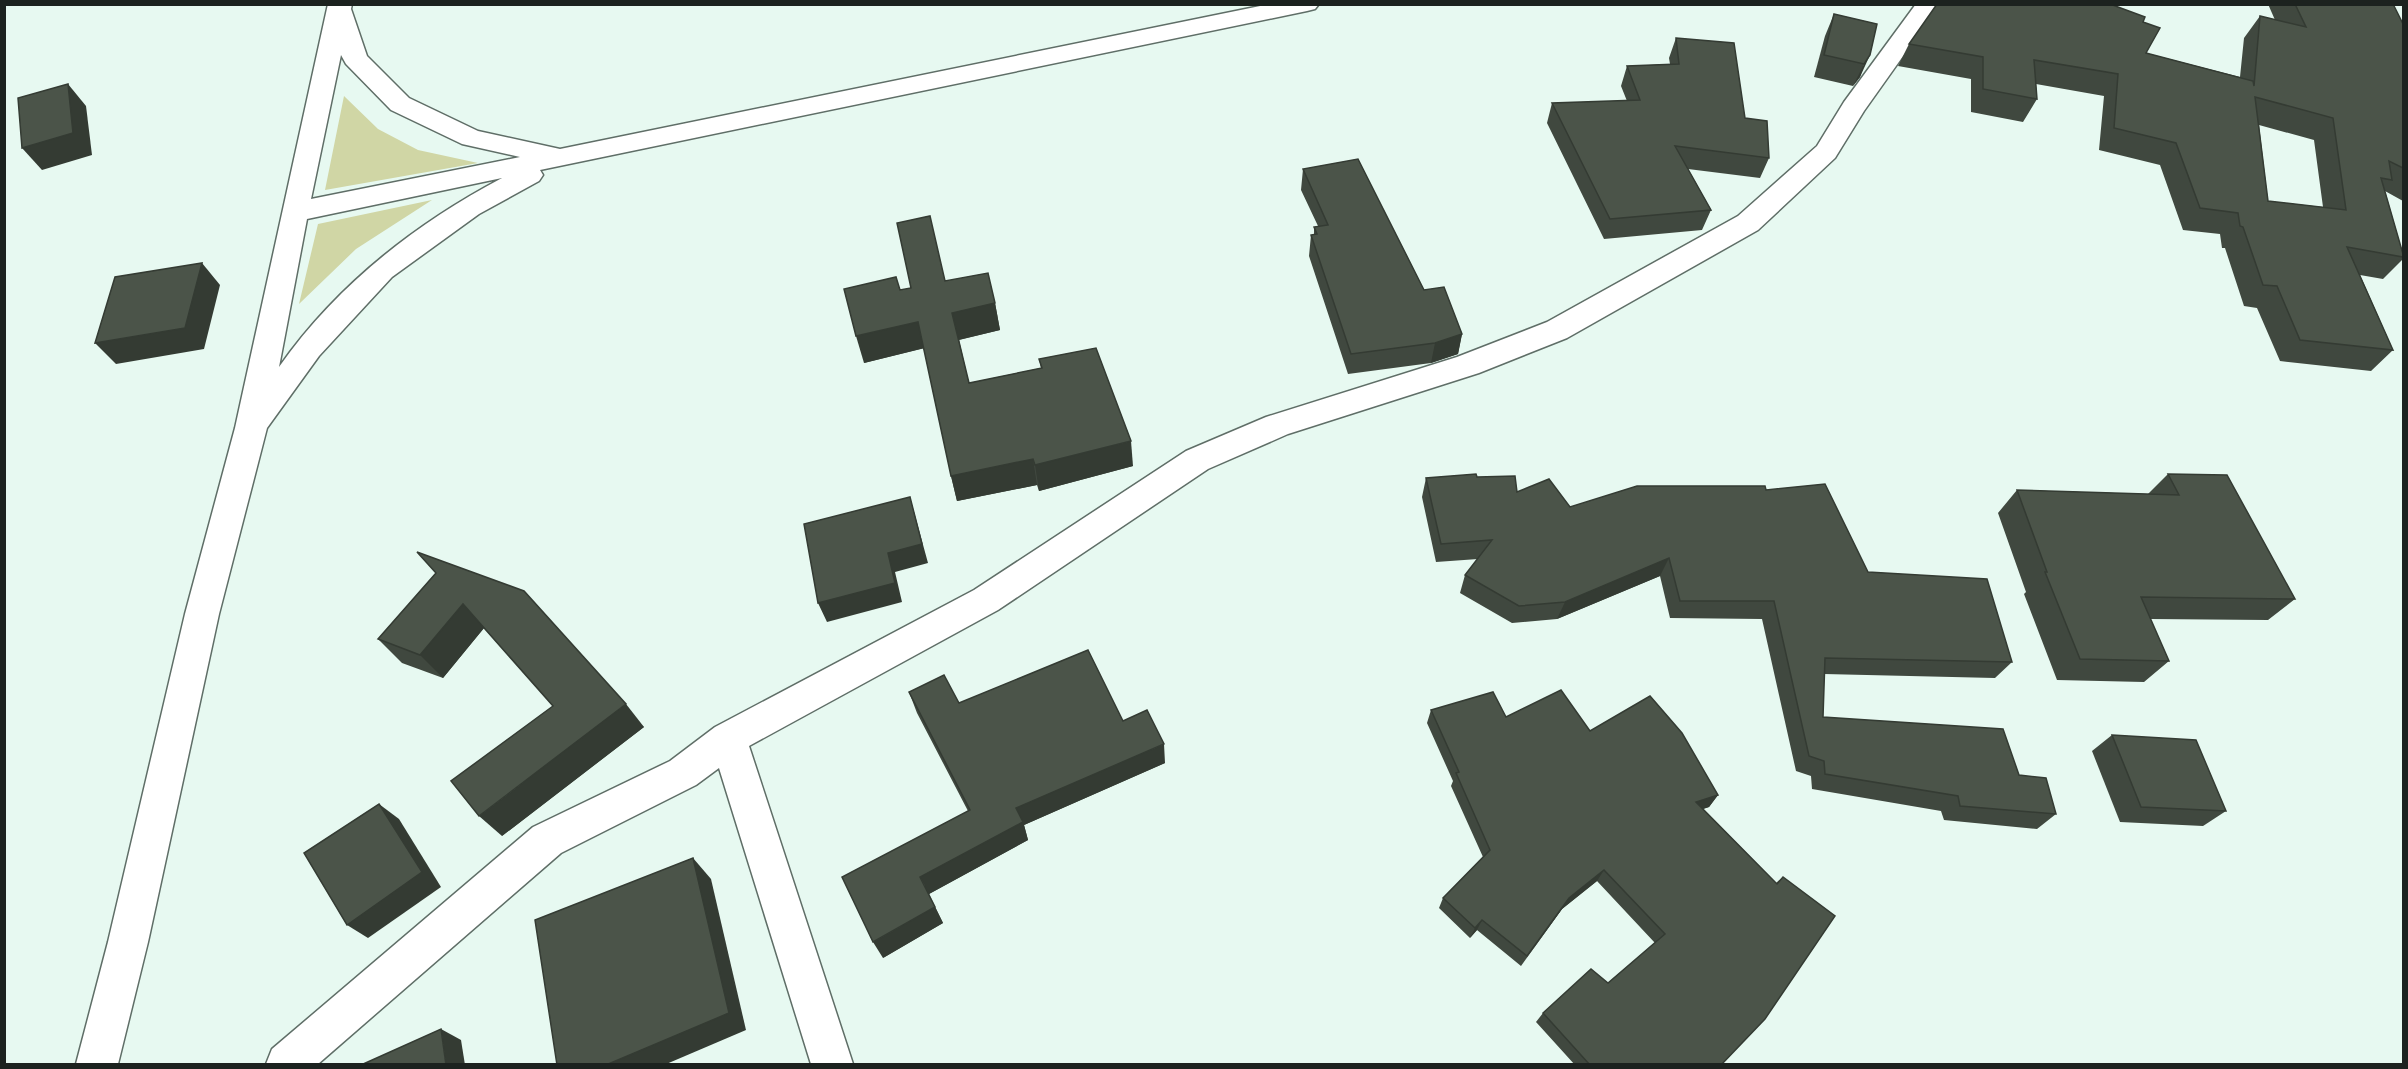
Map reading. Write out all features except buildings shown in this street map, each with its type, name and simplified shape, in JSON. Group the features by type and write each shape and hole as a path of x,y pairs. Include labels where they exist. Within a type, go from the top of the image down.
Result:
{"main road":[{"path":"295,212 1307,4"},
{"path":"286,1065 547,840 683,773 728,738 986,600 1197,460 1277,425 1468,365 1557,330 1748,223 1826,152 1853,108 1928,4"},
{"path":"340,6 355,59 399,105 471,138 564,157"},
{"path":"97,1065 128,942 202,614 251,428 340,6"},
{"path":"251,428 308,348 382,270 469,207 564,157"},
{"path":"728,738 832,1065"}],"green space":[{"path":"344,96 378,129 418,150 478,163 325,190"},
{"path":"432,200 356,249 299,304 318,224"}]}
